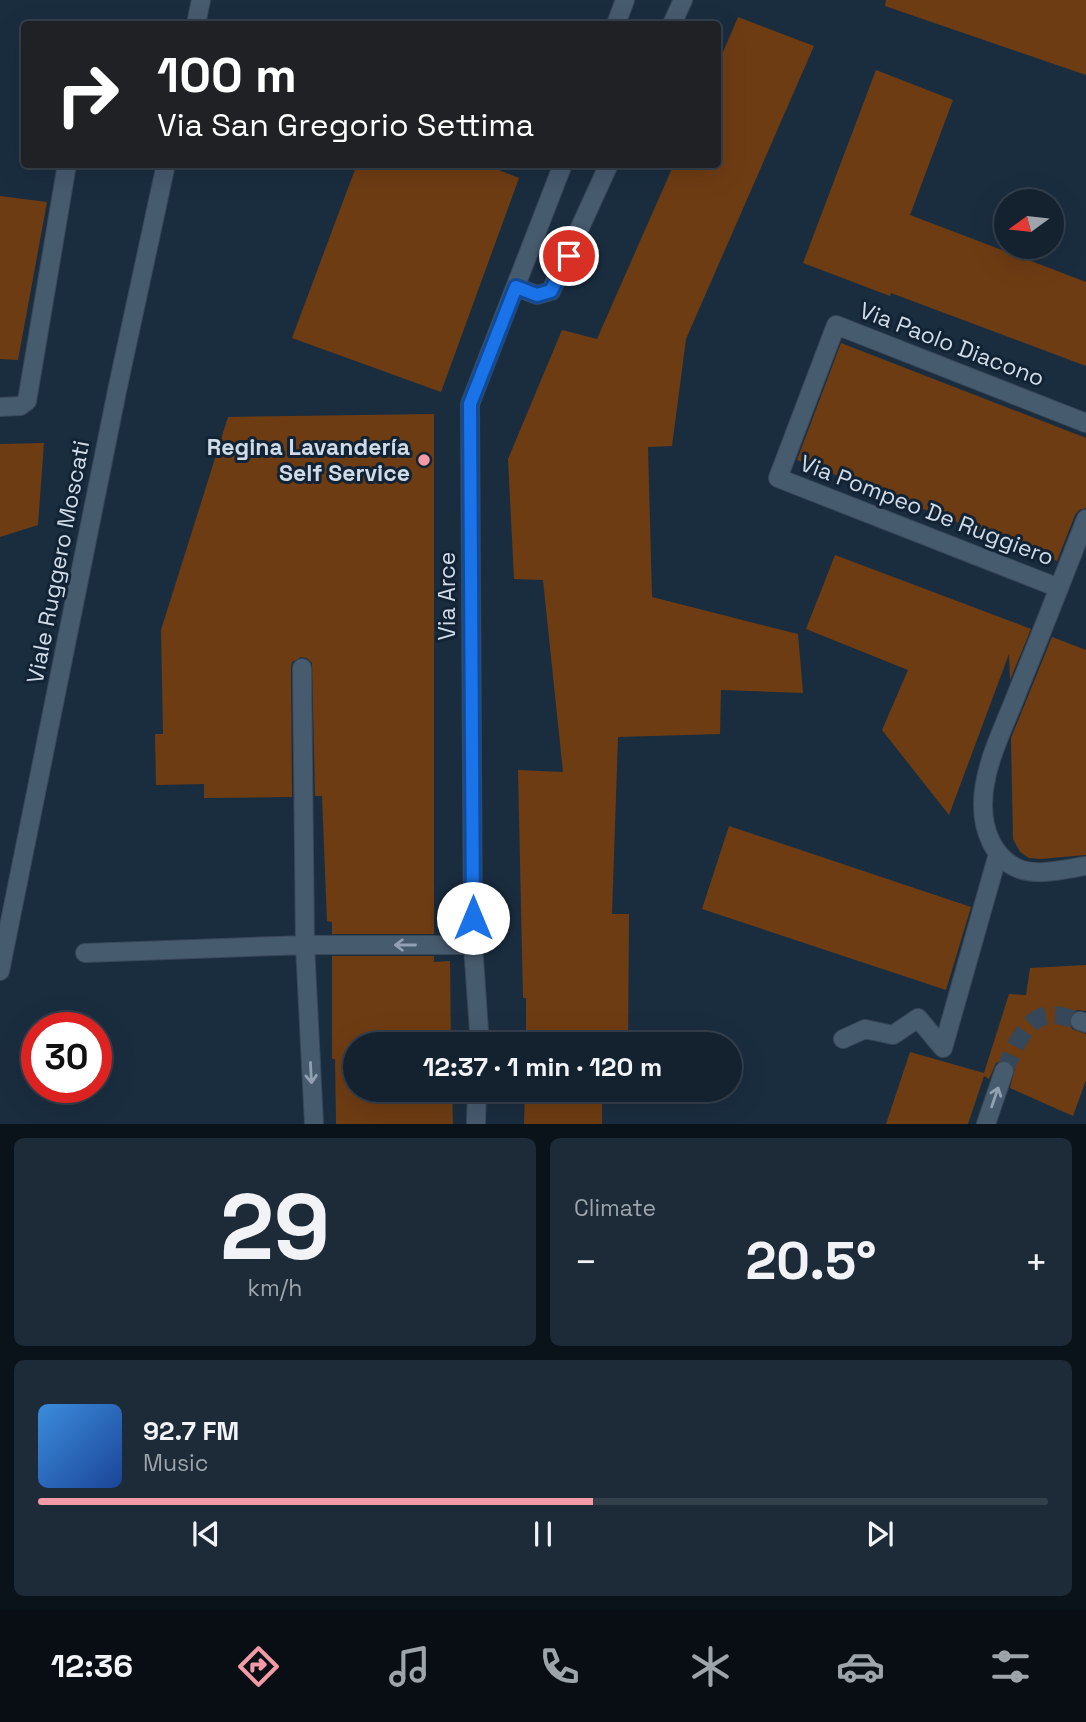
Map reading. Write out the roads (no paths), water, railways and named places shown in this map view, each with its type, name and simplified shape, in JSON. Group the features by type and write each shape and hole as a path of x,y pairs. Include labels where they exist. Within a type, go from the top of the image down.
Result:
{"street":[{"path":"197,21 201,0"},
{"path":"617,21 625,0"},
{"path":"673,21 683,0"},
{"path":"0,407 20,406 27,401 66,168"},
{"name":"Viale Ruggero Moscati","path":"0,971 165,168"},
{"name":"Via Arce","path":"479,1032 473,945 470,404 561,168"},
{"path":"516,287 537,295 551,291 607,168"},
{"name":"Via Paolo Diacono","path":"778,478 836,325 1086,423"},
{"name":"Via Pompeo De Ruggiero","path":"778,478 1059,588"},
{"path":"1086,519 990,763 983,807 986,828 998,854 1017,867 1027,871 1044,871 1086,866"},
{"path":"302,668 305,945 314,1124"},
{"path":"843,1039 865,1029 893,1035 918,1018 943,1048 998,854"},
{"path":"85,953 305,945 473,945"},
{"path":"986,1124 1004,1071"},
{"path":"475,1124 476,1102"}],"tunnel":[{"path":"1004,1071 1022,1035 1035,1021 1043,1016 1053,1015 1080,1021"}],"place":[{"name":"Regina Lavandería Self Service","path":"424,460"}]}
